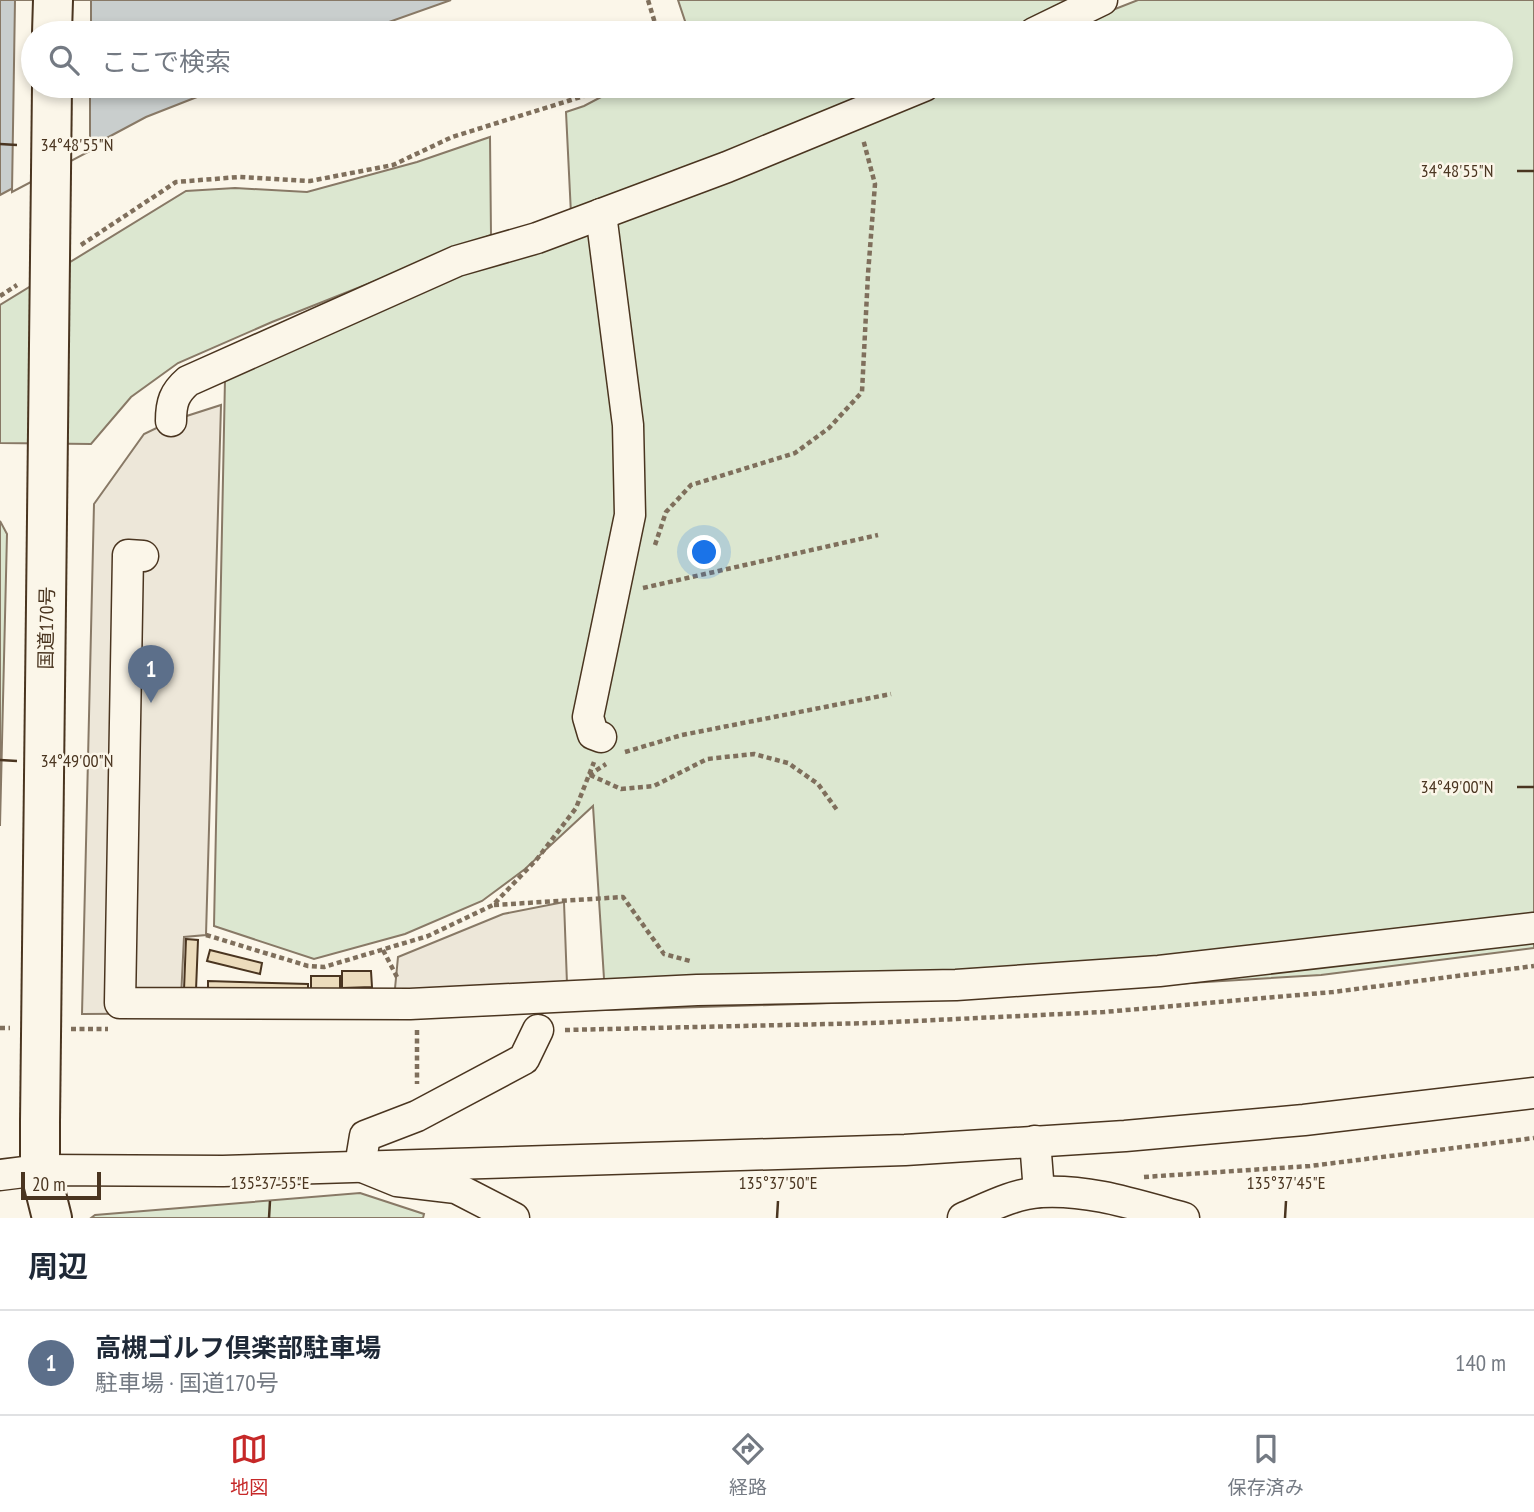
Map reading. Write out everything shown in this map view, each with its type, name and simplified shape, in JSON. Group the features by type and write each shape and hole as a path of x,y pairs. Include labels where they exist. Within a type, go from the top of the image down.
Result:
{"highway":[{"path":"52,21 53,0"},
{"name":"国道170号","path":"52,98 40,1170 52,1218"},
{"name":"国道170号","path":"26,1218 40,1170"}],"street":[{"path":"1059,21 1102,0"},
{"path":"171,421 171,404 177,391 188,381 457,261 537,238 740,162 895,98"},
{"path":"601,214 628,425 630,515 588,717 593,734 613,750"},
{"path":"143,556 128,555 120,1003 411,1004 697,990 956,985 1159,971 1534,928"},
{"path":"360,1166 365,1136 417,1116 524,1059 538,1030"},
{"path":"0,1175 40,1170 223,1171 891,1151 1125,1136 1304,1120 1534,1093"},
{"path":"1035,1141 1039,1192"},
{"path":"360,1166 397,1181 456,1188 514,1218"},
{"path":"963,1218 1015,1197 1039,1192 1094,1194 1184,1218"}],"path":[{"path":"648,0 655,21"},
{"path":"80,245 176,183 239,177 310,181 393,165 452,137 577,98"},
{"path":"0,296 24,281"},
{"path":"640,589 878,535"},
{"path":"837,810 818,784 788,763 754,754 707,760 654,786 621,789 589,775 613,750 891,694"},
{"path":"493,905 623,897 664,954 691,961"},
{"path":"1137,1177 1310,1166 1534,1138"}],"green space":[{"path":"678,0 1083,0 1040,21 685,21"},
{"path":"1138,0 1534,0 1534,948 1321,975 894,1001 606,1010 593,806 525,869 482,901 405,934 314,959 214,926 225,379 395,297 821,138 918,98 1513,98 1513,21 1085,21"},
{"path":"599,98 876,98 571,214 566,112"},
{"path":"490,137 491,235 272,322 178,363 131,397 91,444 0,443 0,305 186,191 235,188 307,192 417,162"},
{"path":"0,521 7,534 0,826"},
{"path":"360,1193 424,1214 423,1218 91,1218 95,1215"}],"shaded area":[{"path":"0,0 451,0 392,21 21,21 21,98 194,98 146,117 0,195"},
{"path":"221,405 206,935 184,937 181,998 394,999 398,957 503,914 564,902 568,1011 82,1014 94,504 144,434 171,421"}],"pier":[{"path":"15,0 91,0 91,21 21,21 21,98 90,98 90,151 12,192"}],"building":[{"path":"186,939 198,940 196,990 184,990"},
{"path":"210,950 262,963 260,974 207,961"},
{"path":"342,971 371,971 372,987 342,988"},
{"path":"311,976 340,976 340,991 311,996"},
{"path":"208,981 308,984 308,996 208,993"}],"place":[{"name":"高槻ゴルフ倶楽部駐車場","path":"151,703"}]}
